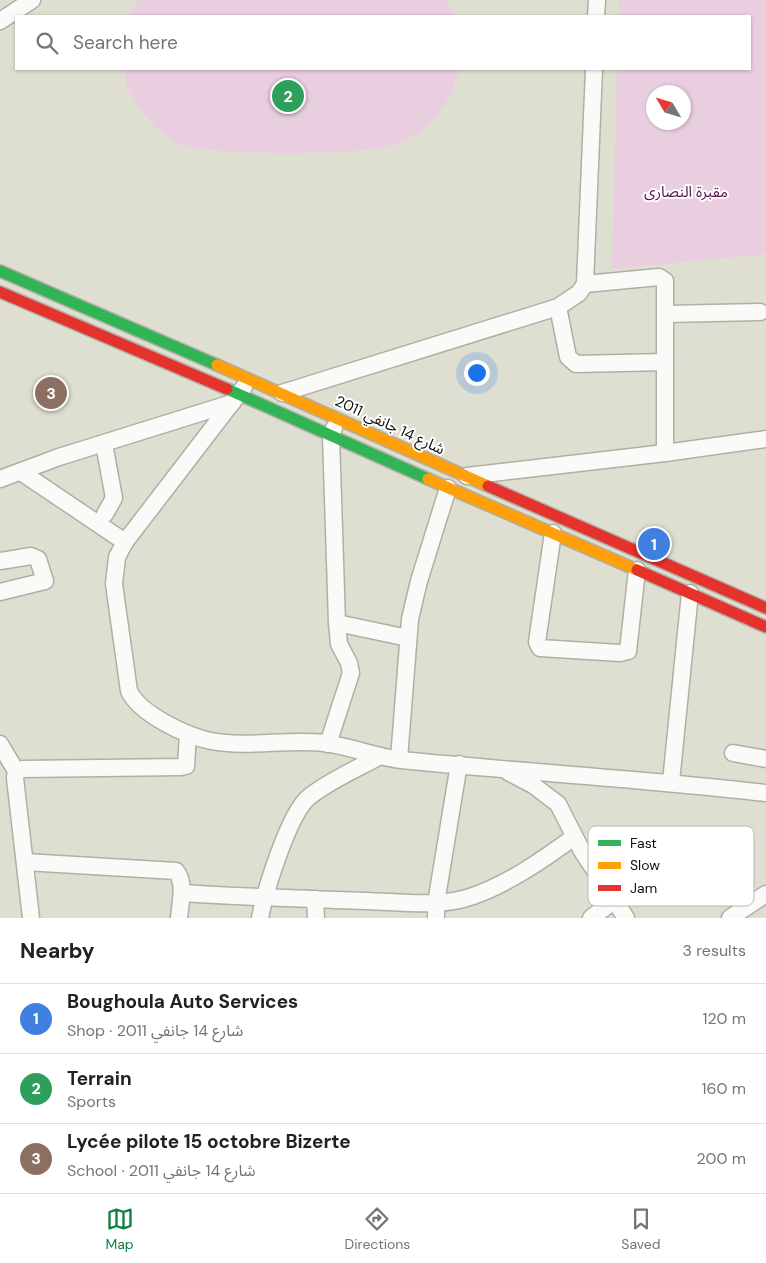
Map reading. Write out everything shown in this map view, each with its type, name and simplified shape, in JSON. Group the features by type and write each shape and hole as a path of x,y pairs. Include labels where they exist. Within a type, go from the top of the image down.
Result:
{"main road":[{"name":"شارع 14 جانفي 2011","path":"0,272 282,393 465,476 766,608"},
{"path":"0,292 236,398 331,436 766,627"}],"street":[{"path":"2,16 32,0"},
{"path":"596,15 597,0"},
{"path":"282,393 558,307 579,294 585,284 594,70"},
{"path":"585,284 662,277 665,281 665,453"},
{"path":"558,307 568,357 576,364 665,362"},
{"path":"666,314 760,312"},
{"path":"249,379 125,542 116,563 114,584 129,691 133,700 188,734 211,741 233,743 302,740 399,760 671,782 766,793"},
{"path":"0,479 236,398"},
{"path":"328,744 351,673 350,663 340,644 337,623 331,436 338,418"},
{"path":"465,476 665,453 766,439"},
{"path":"104,444 114,498 105,514"},
{"path":"20,472 125,542"},
{"path":"399,760 408,638 419,581 448,488"},
{"path":"553,533 537,642 540,648 620,653 628,651 637,570"},
{"path":"0,561 31,556 38,559 45,581 0,592"},
{"path":"671,782 690,593"},
{"path":"337,623 408,638"},
{"path":"16,772 23,769 186,766 188,760 188,734"},
{"path":"0,744 16,772 15,778 30,918"},
{"path":"733,753 766,758"},
{"path":"260,918 264,899 301,806 320,790 380,756"},
{"path":"436,910 459,764"},
{"path":"498,768 547,794 565,815 574,836 588,858"},
{"path":"182,893 264,899 315,899 436,910 492,888 550,854 574,836"},
{"path":"25,862 176,871 180,876 182,893 179,918"},
{"path":"754,902 766,894"},
{"path":"315,899 316,918"},
{"path":"591,918 607,906"},
{"path":"619,906 626,918"},
{"path":"730,918 748,906"}],"green space":[{"path":"138,0 446,0 454,15 129,15"},
{"name":"مقبرة النصارى","path":"619,0 766,0 766,254 612,269 617,70 751,70 751,15 619,15"},
{"path":"124,70 459,70 451,92 439,113 422,130 411,137 400,143 384,147 326,152 255,153 197,148 181,144 165,135 144,115 133,99 126,83"}],"traffic: fast":[{"path":"0,271 217,365"},
{"path":"227,389 428,479"}],"traffic: slow":[{"path":"217,365 488,486"},
{"path":"428,479 637,570"}],"traffic: jam":[{"path":"0,292 227,389"},
{"path":"488,486 766,608"},
{"path":"637,570 766,627"}],"place":[{"name":"Terrain","path":"288,96"},
{"name":"Lycée pilote 15 octobre Bizerte","path":"51,393"},
{"name":"Boughoula Auto Services","path":"654,544"}]}
